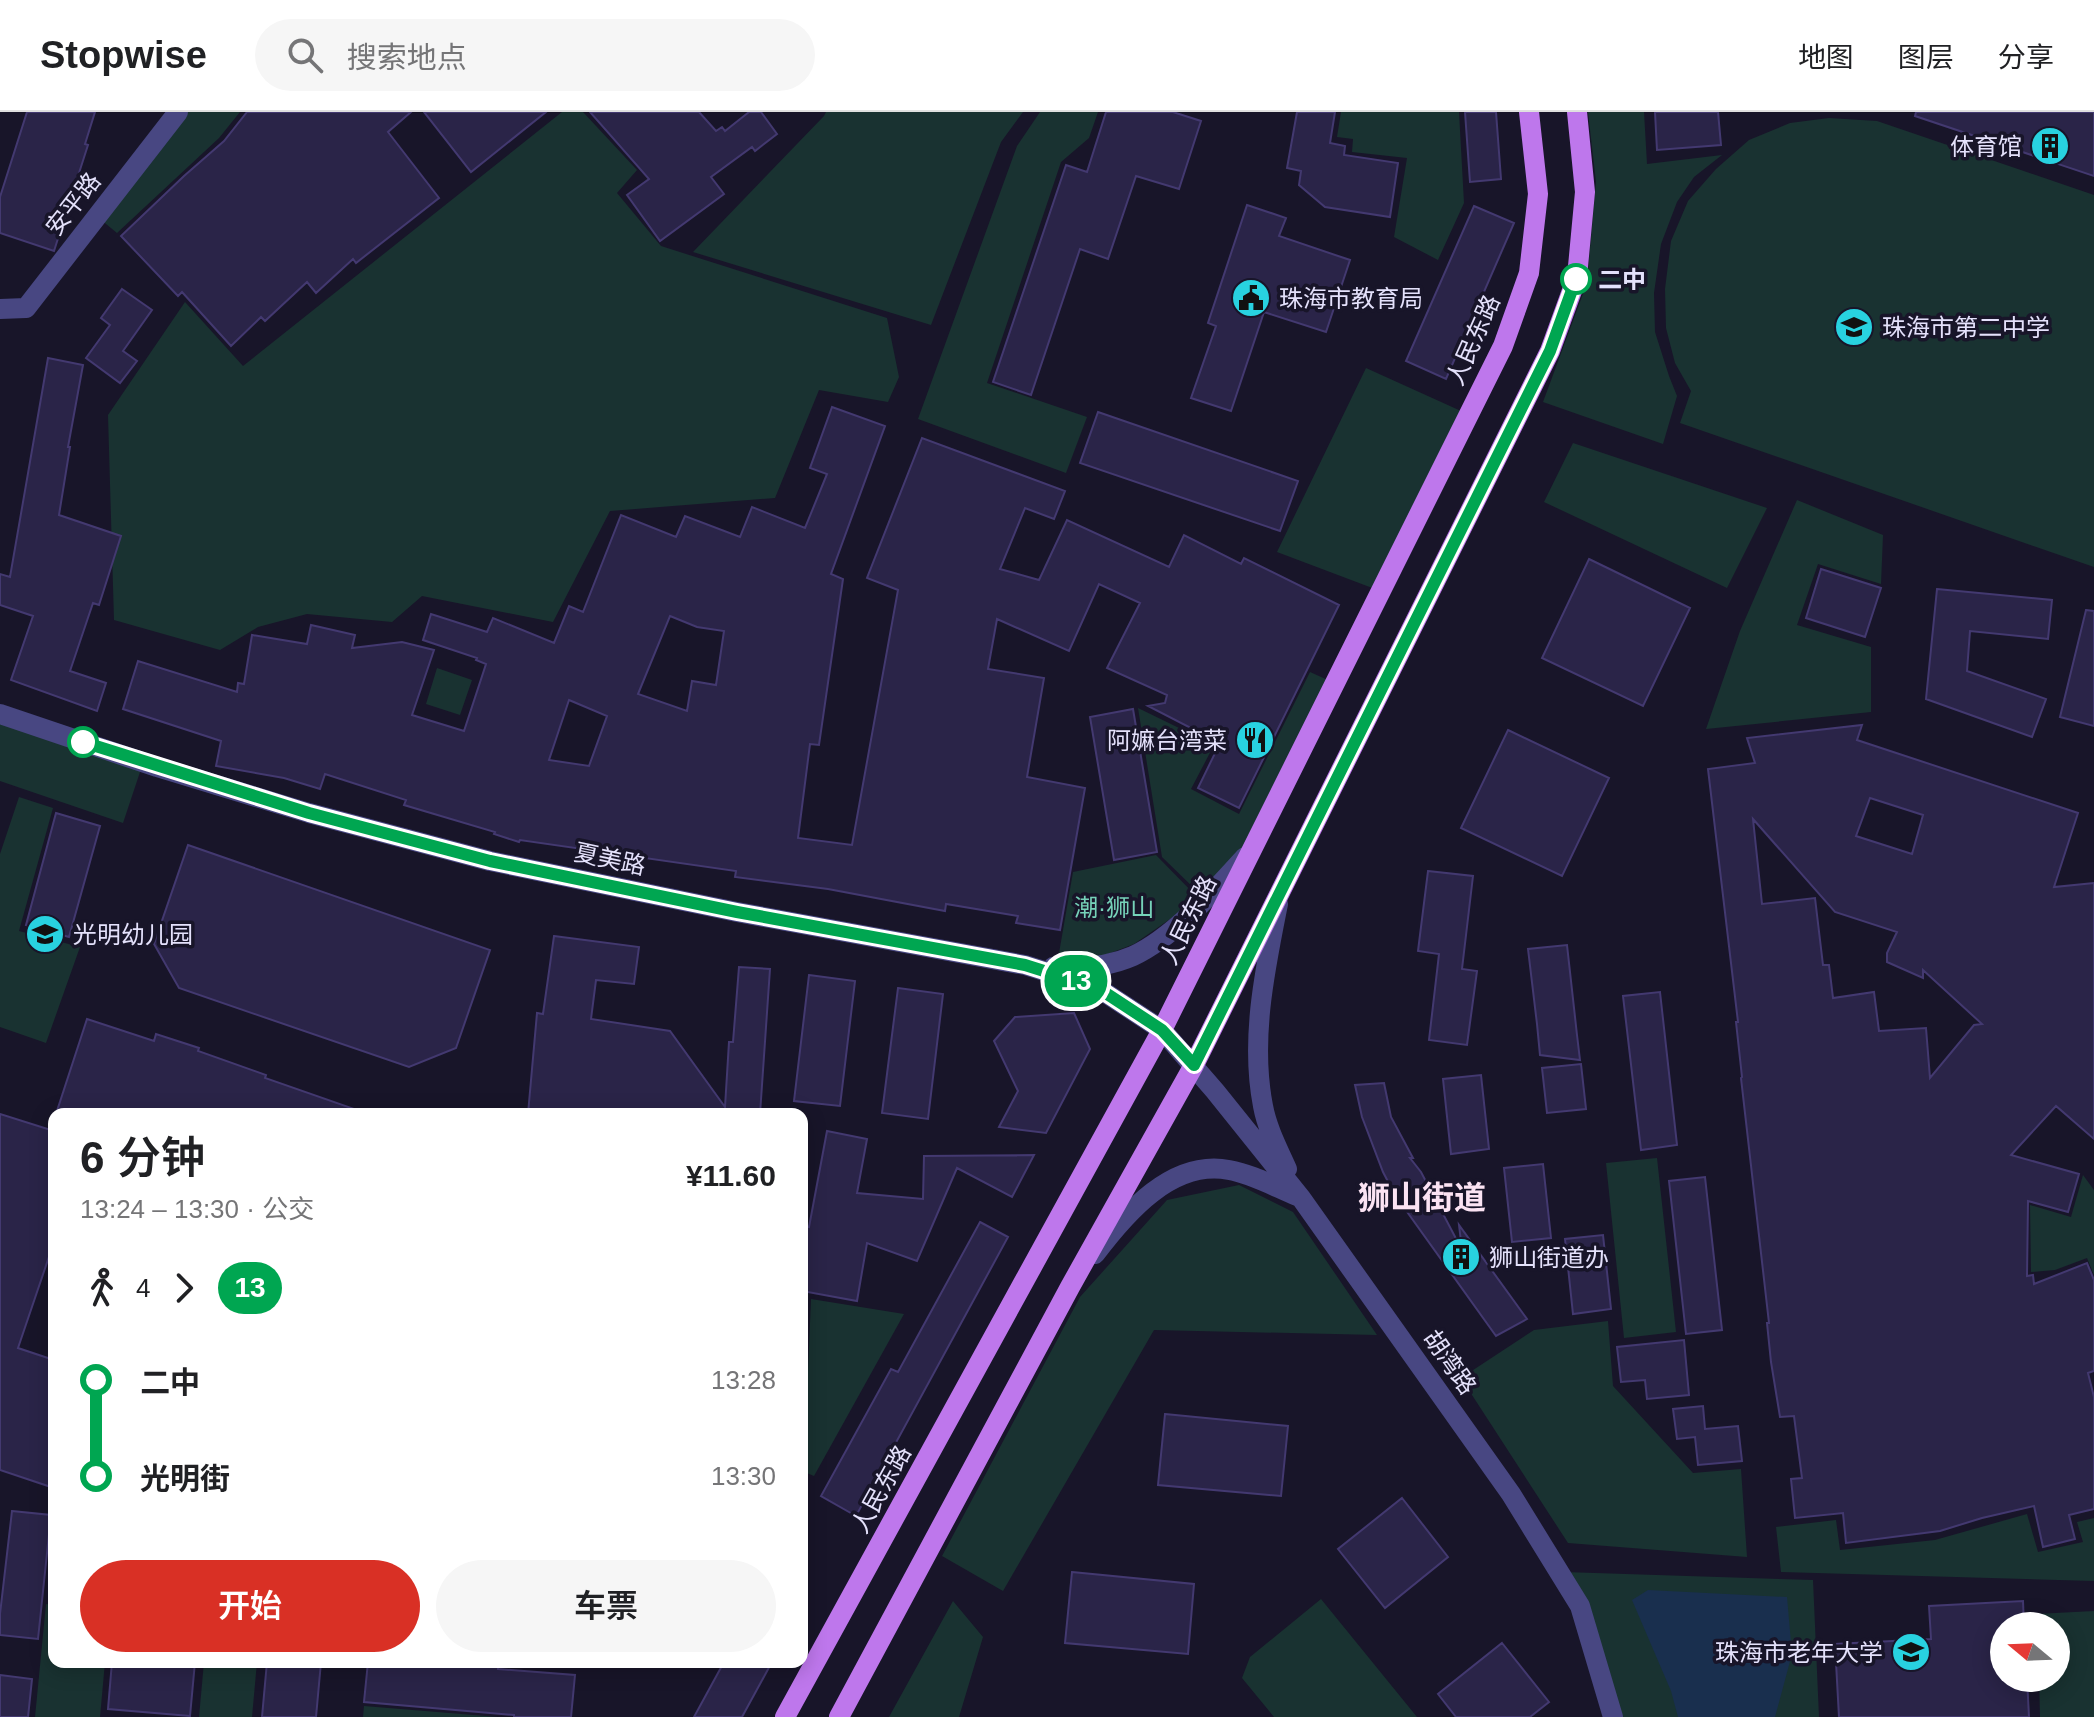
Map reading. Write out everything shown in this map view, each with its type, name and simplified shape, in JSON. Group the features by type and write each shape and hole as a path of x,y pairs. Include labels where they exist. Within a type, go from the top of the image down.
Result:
{"main road":[{"name":"人民东路","path":"785,1717 1162,1030 1503,346 1529,273 1538,194 1529,112"},
{"path":"839,1717 1070,1287 1194,1065 1550,351 1577,277 1585,192 1577,112"}],"street":[{"name":"安平路","path":"0,309 26,308 178,112"},
{"name":"夏美路","path":"0,714 157,767 309,813 490,861 737,912 1025,965 1098,988 1162,1030 1194,1065"},
{"path":"1025,965 1093,967 1131,957 1155,942 1202,903 1251,851"},
{"path":"1281,891 1263,985 1258,1054 1263,1109 1276,1146 1301,1198"},
{"name":"胡湾路","path":"1194,1065 1301,1198 1511,1494 1580,1606 1613,1717"},
{"path":"1070,1287 1125,1219 1156,1189 1185,1174 1209,1168 1226,1169 1301,1198"}],"green space":[{"path":"185,112 240,112 219,138 117,233 100,219"},
{"path":"562,112 583,112 637,170 617,193 661,246 887,318 899,377 888,402 819,390 775,498 610,511 553,622 422,596 392,622 307,614 258,627 220,650 114,620 108,415 185,302 243,366"},
{"path":"826,112 1023,112 1001,142 931,325 693,252"},
{"path":"1040,112 1098,112 1089,138 1061,162 987,383 1087,417 1066,473 918,419 1017,146"},
{"path":"1341,112 1459,112 1464,203 1438,260 1394,237 1407,158 1352,152 1353,139 1337,137"},
{"path":"1588,112 1644,112 1647,164 1722,155 1694,177 1677,202 1661,244 1654,293 1655,332 1677,396 1663,444 1543,402 1587,283 1596,182"},
{"name":"珠海市第二中学","path":"1829,118 1877,121 2094,195 2094,567 1680,423 1691,391 1675,363 1666,328 1665,289 1671,241 1688,201 1716,169 1749,140 1790,123"},
{"path":"1366,368 1461,411 1375,589 1277,552"},
{"path":"1573,443 1767,508 1727,588 1544,502"},
{"path":"1797,500 1883,535 1881,584 1818,564 1797,625 1871,647 1871,712 1706,729 1740,631"},
{"path":"437,668 472,680 460,715 426,704"},
{"path":"1310,672 1330,681 1248,844 1199,893 1162,857 1138,708 1214,745 1191,789 1239,814"},
{"path":"0,721 141,769 123,823 0,781"},
{"path":"19,797 53,808 19,931 80,947 46,1043 0,1027 0,854"},
{"name":"潮·狮山","path":"1156,855 1199,899 1134,944 1092,960 1058,959 1073,872"},
{"path":"1657,1158 1676,1332 1624,1338 1606,1163"},
{"path":"2083,1175 2094,1190 2094,1275 2087,1258 2055,1270 2031,1272 2030,1205 2071,1217"},
{"path":"1239,1185 1293,1212 1377,1335 1154,1330 1003,1591 942,1556 1080,1297 1167,1200"},
{"path":"811,1299 904,1314 814,1476 808,1474"},
{"path":"1608,1321 1613,1386 1693,1473 1741,1469 1747,1557 1568,1543 1461,1378 1534,1330"},
{"path":"2027,1514 2038,1552 2083,1542 2077,1522 2094,1518 2094,1581 1781,1572 1776,1527 1836,1520 1840,1550 1935,1540"},
{"path":"1564,1572 1813,1580 1819,1717 1616,1717"},
{"path":"1321,1599 1417,1717 1274,1717 1242,1678 1250,1657"},
{"path":"953,1601 983,1637 959,1717 889,1717"},
{"path":"46,1604 48,1668 104,1668 100,1717 35,1717"},
{"path":"2094,1611 2094,1717 2040,1717 2039,1692 2070,1692 2070,1612"},
{"path":"203,1668 256,1668 252,1717 199,1717"},
{"path":"364,1706 498,1717 363,1717"}],"water":[{"path":"1648,1590 1787,1597 1792,1654 1775,1717 1678,1717 1671,1691 1632,1600"}],"building":[{"path":"27,112 95,112 85,144 88,145 54,251 0,233 0,197"},
{"path":"247,112 411,112 388,132 439,198 356,263 353,259 316,293 307,282 265,321 261,317 231,346 182,292 178,296 121,236 224,141"},
{"path":"424,112 546,112 471,172"},
{"path":"590,112 699,112 716,131 722,127 725,131 749,112 761,112 777,134 755,151 752,147 711,177 724,194 660,241 627,195 649,179"},
{"path":"1106,112 1173,112 1201,121 1179,189 1136,176 1108,259 1080,249 1031,395 993,382 1066,165 1087,172"},
{"path":"1297,112 1335,112 1330,143 1345,146 1344,155 1398,163 1390,217 1325,207 1299,185 1301,171 1287,168"},
{"path":"1465,112 1496,112 1501,179 1470,182"},
{"path":"1655,112 1718,112 1721,145 1657,150"},
{"name":"体育馆","path":"1916,112 2094,112 2094,176 1915,116"},
{"path":"1247,205 1286,218 1279,236 1350,260 1326,332 1264,312 1231,411 1191,398 1216,326 1208,323"},
{"path":"1474,206 1514,223 1446,379 1406,361"},
{"path":"122,289 152,310 123,351 137,361 120,383 86,358 110,325 101,318"},
{"path":"48,358 83,365 59,515 121,536 99,605 93,603 70,671 106,683 97,711 11,680 33,616 0,605 0,574 10,577"},
{"path":"832,407 885,426 831,574 843,579 819,745 810,744 798,838 852,845 898,590 867,578 922,438 1065,491 1054,519 1025,508 1000,569 1039,580 1067,520 1169,567 1184,535 1241,564 1244,558 1339,605 1239,808 1198,788 1220,743 1148,706 1165,703 1167,695 1107,668 1140,603 1099,584 1069,651 997,619 988,669 1044,678 1027,777 1085,788 1060,930 1016,923 1018,916 946,904 945,911 828,889 735,877 736,871 519,842 404,805 406,800 325,774 320,789 284,778 216,766 221,741 123,709 138,661 237,692 238,683 244,684 252,635 307,644 311,625 355,635 352,648 402,642 434,650 412,715 464,731 486,664 477,658 423,640 431,614 487,632 493,618 554,643 569,606 583,612 621,515 676,537 685,516 740,537 752,507 805,528 827,474 810,468","holes":["670,616 697,627 724,631 716,685 692,681 687,711 638,694","569,700 607,716 589,766 549,760"]},
{"path":"1098,412 1298,481 1280,531 1080,463"},
{"path":"1589,559 1690,608 1643,706 1542,658"},
{"path":"1821,569 1881,588 1865,637 1806,618"},
{"path":"1937,589 2052,600 2048,639 1970,631 1967,671 2046,699 2032,737 1926,699"},
{"path":"2086,610 2094,611 2094,726 2060,717"},
{"path":"1133,709 1157,852 1114,860 1090,717"},
{"path":"1862,725 1857,740 2078,813 2054,887 2094,883 2094,1139 2056,1106 2011,1155 2079,1174 2068,1212 2028,1201 2027,1276 2033,1275 2034,1284 2087,1263 2094,1280 2094,1371 2088,1373 2094,1397 2094,1509 2069,1515 2075,1539 2043,1547 2034,1506 1940,1531 1846,1543 1843,1513 1795,1518 1791,1479 1802,1478 1794,1416 1780,1417 1771,1362 1741,1078 1738,1022 1708,769 1755,763 1747,738","holes":["1870,798 1923,815 1912,854 1856,836","1753,819 1835,912 1897,932 1887,953 1887,962 1923,978 1923,970 1982,1024 1974,1025 1930,1078 1926,1028 1879,1031 1874,992 1833,998 1829,965 1823,965 1815,898 1762,904"]},
{"path":"1508,730 1609,778 1562,876 1461,828"},
{"path":"56,813 100,826 69,937 26,925"},
{"path":"188,845 490,950 456,1048 409,1067 179,988 154,944"},
{"path":"1428,871 1473,876 1462,969 1477,971 1467,1045 1429,1040 1439,954 1418,951"},
{"path":"554,936 639,947 634,984 596,980 591,1019 670,1031 725,1107 729,1042 733,1042 739,967 770,969 760,1108 529,1108 537,1013 543,1014"},
{"path":"1567,945 1580,1060 1540,1055 1528,949"},
{"path":"809,975 855,981 840,1106 794,1101"},
{"path":"898,988 943,994 928,1119 882,1113"},
{"path":"1660,992 1677,1145 1641,1150 1623,996"},
{"path":"1074,1013 1090,1049 1046,1133 999,1127 1018,1091 994,1041 1015,1017"},
{"path":"87,1019 154,1041 156,1034 199,1048 198,1051 266,1075 265,1078 351,1108 58,1108"},
{"path":"1581,1064 1586,1109 1547,1113 1542,1068"},
{"path":"1481,1075 1489,1149 1451,1154 1443,1079"},
{"name":"狮山街道办","path":"1384,1083 1391,1117 1413,1158 1410,1158 1421,1172 1462,1250 1459,1225 1527,1319 1496,1336 1395,1195 1383,1172 1362,1117 1355,1085"},
{"path":"0,1114 48,1129 48,1260 18,1348 48,1358 48,1486 0,1470"},
{"path":"827,1131 867,1139 857,1193 923,1199 924,1156 1034,1155 1012,1197 957,1168 917,1261 867,1243 857,1301 808,1292 809,1227"},
{"path":"1543,1164 1551,1238 1512,1242 1504,1168"},
{"path":"1705,1177 1722,1330 1686,1334 1669,1181"},
{"path":"980,1222 1008,1237 856,1516 821,1496 891,1369 898,1372"},
{"path":"1603,1235 1611,1309 1573,1314 1565,1239"},
{"path":"1684,1340 1689,1395 1647,1399 1645,1380 1621,1382 1617,1347"},
{"path":"1703,1406 1705,1429 1738,1426 1742,1461 1698,1465 1695,1437 1677,1439 1673,1409"},
{"path":"1165,1414 1288,1426 1281,1496 1158,1485"},
{"path":"1402,1498 1448,1557 1385,1608 1338,1549"},
{"path":"12,1511 48,1515 38,1639 0,1635"},
{"path":"1072,1572 1194,1584 1188,1654 1065,1643"},
{"path":"2023,1601 2023,1612 1990,1612 1990,1692 2028,1692 2029,1717 1839,1717 1835,1644 1931,1639 1929,1606"},
{"path":"1502,1643 1549,1702 1530,1717 1456,1717 1438,1694"},
{"path":"111,1668 194,1668 190,1716 108,1709"},
{"path":"266,1668 320,1668 316,1717 262,1717"},
{"path":"367,1668 498,1668 575,1675 571,1717 514,1717 364,1702"},
{"path":"721,1668 769,1668 742,1717 694,1717"},
{"path":"0,1675 32,1679 28,1717 0,1717"}],"bus line":[{"name":"13","path":"83,742 309,813 490,861 737,912 1025,965 1098,988 1162,1030 1194,1065 1550,351 1576,279"}],"place":[{"name":"体育馆","path":"2050,146"},
{"name":"二中","path":"1576,279"},
{"name":"珠海市教育局","path":"1251,298"},
{"name":"珠海市第二中学","path":"1854,327"},
{"name":"阿嫲台湾菜","path":"1255,740"},
{"name":"光明幼儿园","path":"45,934"},
{"name":"狮山街道办","path":"1461,1257"},
{"name":"珠海市老年大学","path":"1911,1652"}],"district":[{"name":"狮山街道","path":"1422,1198"}]}
